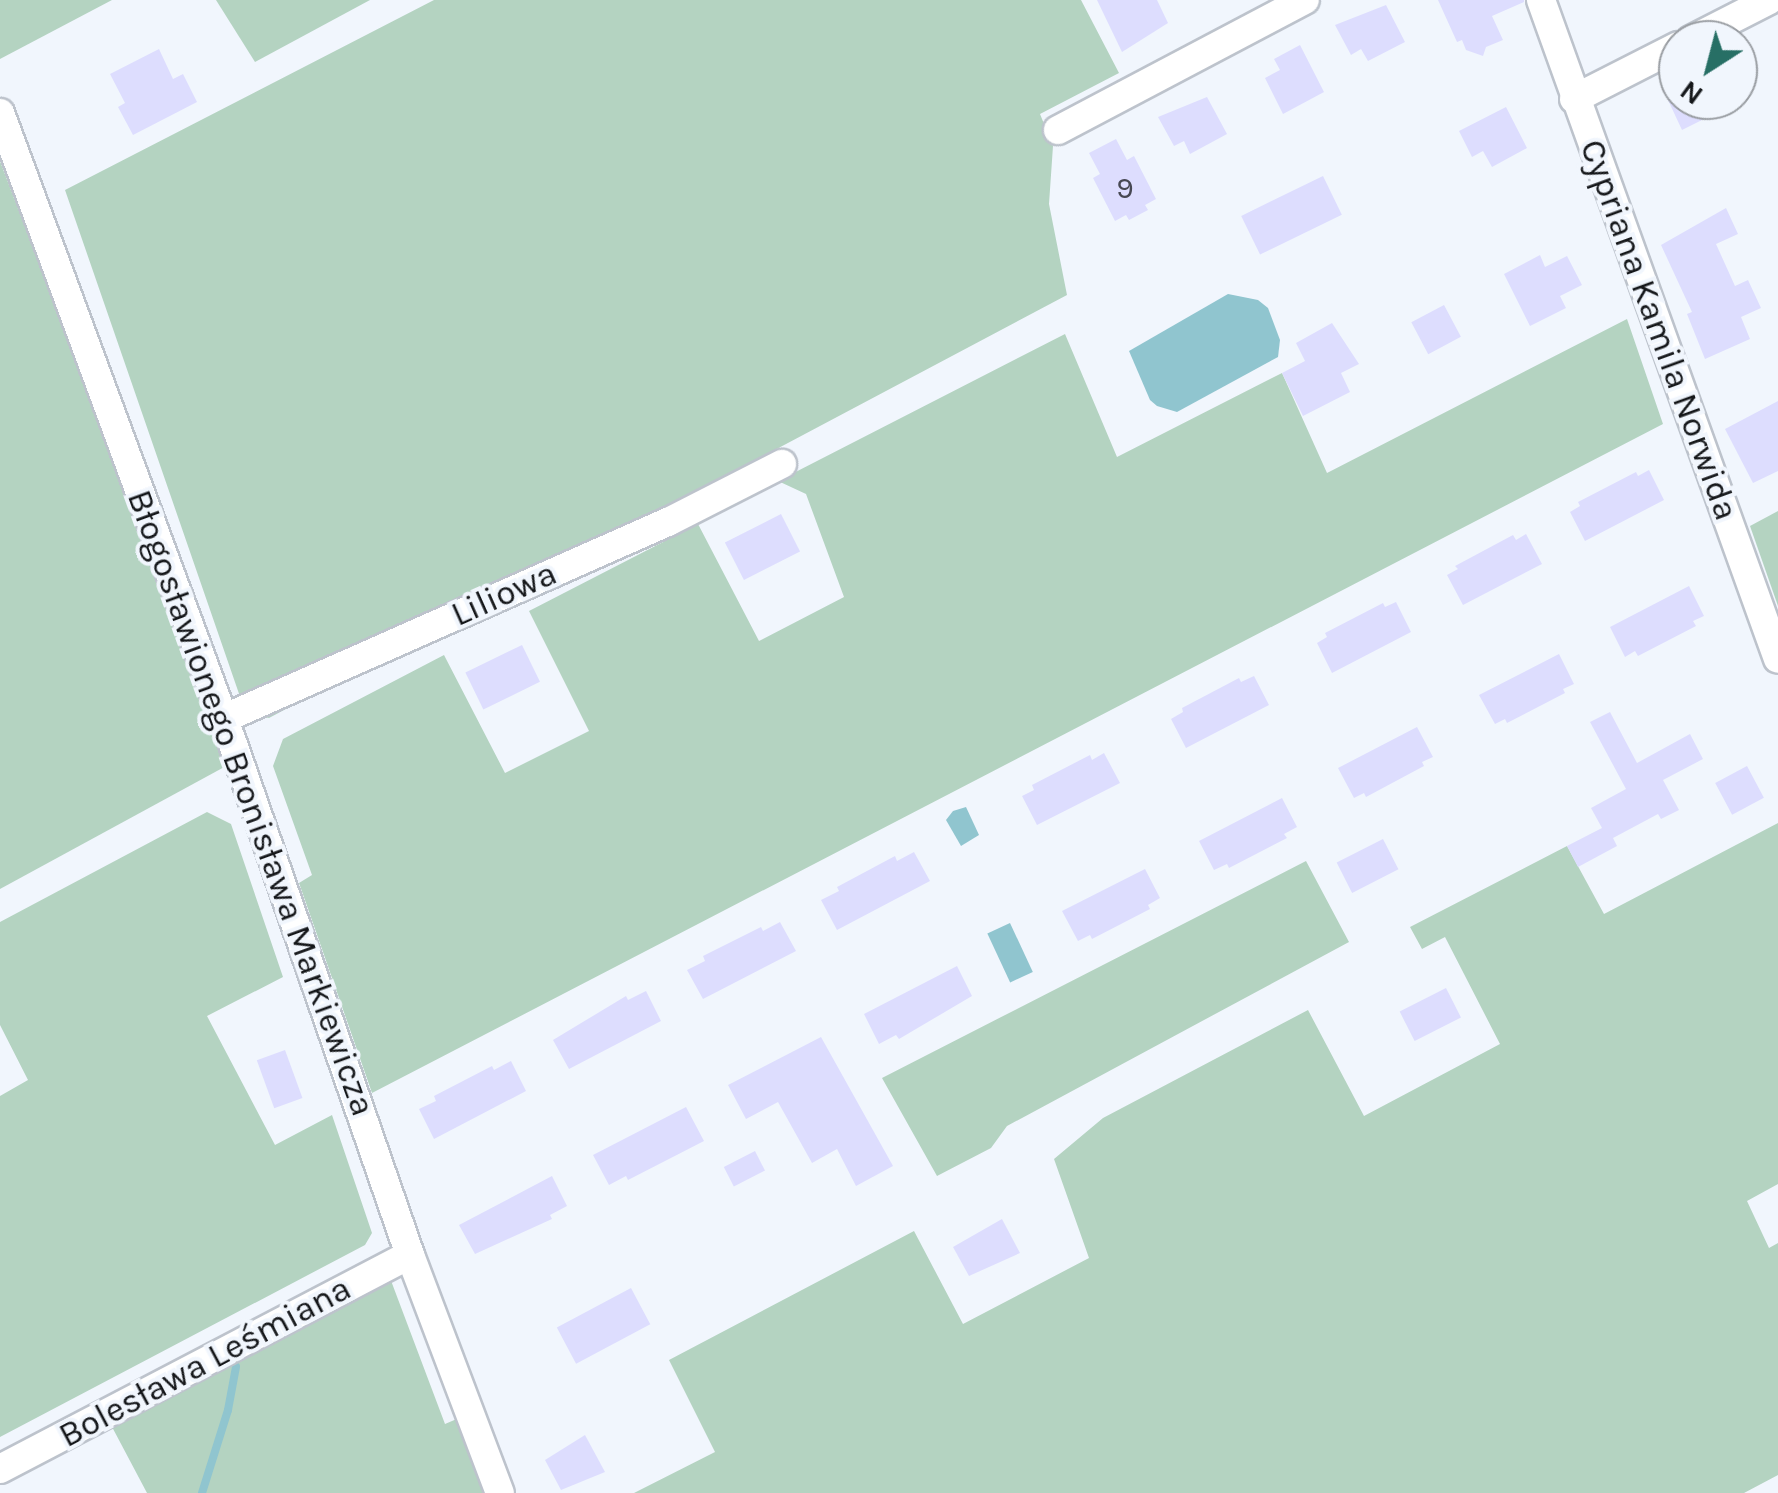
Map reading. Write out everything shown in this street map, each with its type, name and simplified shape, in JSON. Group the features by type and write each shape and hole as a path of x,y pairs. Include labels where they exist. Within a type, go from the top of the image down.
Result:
{"street":[{"path":"1058,130 1305,0"},
{"name":"Cypriana Kamila Norwida","path":"1541,0 1778,659"},
{"path":"1730,20 1769,0"},
{"path":"1574,100 1658,56"},
{"name":"Błogosławionego Bronisława Markiewicza","path":"0,113 223,719 410,1254 500,1493"},
{"name":"Liliowa","path":"223,719 668,522 782,464"},
{"name":"Bolesława Leśmiana","path":"0,1468 410,1254"}],"green space":[{"path":"0,0 112,0 0,59"},
{"path":"216,0 370,0 255,62"},
{"path":"434,0 1081,0 1119,73 1040,114 1053,146 1049,204 1067,295 269,718 246,714 65,190"},
{"path":"0,161 228,765 0,889"},
{"path":"1627,319 1663,424 372,1093 299,883 312,875 273,766 283,739 444,655 505,773 589,731 529,611 698,524 759,641 844,597 806,494 778,481 1065,334 1117,457 1282,373 1327,473"},
{"path":"1778,511 1778,606 1750,526"},
{"path":"207,812 231,824 283,977 207,1016 275,1145 332,1115 372,1233 365,1245 0,1437 0,1096 28,1080 0,1025 0,922"},
{"path":"1778,823 1778,1184 1747,1201 1769,1248 1778,1243 1778,1475 1744,1493 634,1493 715,1452 669,1360 914,1231 963,1324 1089,1258 1054,1159 1103,1118 1308,1010 1364,1116 1500,1044 1445,937 1422,949 1410,927 1567,846 1604,914"},
{"path":"1306,861 1349,942 1007,1126 991,1148 937,1176 882,1078"},
{"path":"390,1278 445,1424 459,1418 486,1493 147,1493 111,1425"}],"water":[{"path":"1228,294 1258,300 1268,308 1280,340 1278,357 1177,412 1157,406 1150,400 1129,351"},
{"path":"966,807 979,835 961,846 946,820 953,811"},
{"path":"1010,923 1033,972 1010,983 987,934"}],"building":[{"path":"1097,0 1157,0 1168,23 1122,52"},
{"path":"1438,0 1524,2 1492,16 1503,40 1486,47 1483,56 1466,50 1462,40 1457,42"},
{"path":"1386,5 1405,42 1368,61 1361,49 1351,55 1335,25"},
{"path":"1300,45 1324,92 1283,114 1265,78 1280,70 1274,59"},
{"path":"159,49 173,79 183,74 197,102 133,135 118,107 125,103 110,74"},
{"path":"1207,97 1227,134 1190,154 1184,141 1174,146 1158,117"},
{"path":"1506,107 1527,148 1492,167 1483,151 1472,157 1459,131"},
{"path":"1677,120 1702,120 1682,130"},
{"path":"1116,139 1127,160 1134,156 1156,199 1145,205 1148,210 1129,220 1126,215 1115,221 1093,178 1100,174 1089,153"},
{"path":"1323,176 1342,215 1260,255 1241,216"},
{"path":"1726,208 1738,234 1716,244 1735,286 1748,280 1761,308 1741,317 1750,339 1705,359 1687,314 1692,312 1661,245"},
{"path":"1540,255 1545,267 1567,256 1582,285 1560,296 1566,308 1530,326 1504,274"},
{"path":"1444,305 1461,337 1428,354 1411,322"},
{"path":"1332,323 1359,364 1341,373 1350,392 1303,416 1282,373 1305,361 1296,343"},
{"path":"1778,401 1778,471 1753,483 1725,429"},
{"path":"1649,470 1664,500 1585,541 1570,512 1580,506 1578,502 1636,472 1638,476"},
{"path":"781,514 800,551 744,580 725,543"},
{"path":"1526,534 1542,564 1463,605 1447,575 1458,569 1455,566 1513,535 1516,540"},
{"path":"1689,586 1704,616 1693,621 1696,626 1638,656 1635,651 1625,657 1610,627"},
{"path":"1396,602 1411,632 1332,673 1317,643 1327,637 1325,633 1383,603 1385,607"},
{"path":"522,645 540,682 483,709 465,673"},
{"path":"1559,654 1574,684 1563,689 1565,693 1507,723 1505,719 1495,724 1479,695"},
{"path":"1254,676 1269,705 1186,748 1171,719 1183,712 1182,708 1239,678 1241,682"},
{"path":"1610,712 1637,763 1690,734 1703,759 1663,780 1679,810 1661,819 1658,814 1613,838 1617,846 1578,867 1567,846 1602,828 1591,808 1626,789 1590,722"},
{"path":"1417,727 1433,757 1422,762 1424,766 1366,797 1364,793 1354,798 1338,768"},
{"path":"1104,753 1120,783 1037,825 1022,796 1034,790 1032,785 1090,755 1092,760"},
{"path":"1747,766 1764,798 1732,815 1715,783"},
{"path":"1282,798 1297,827 1284,834 1287,838 1229,868 1227,864 1214,870 1199,841"},
{"path":"1383,839 1398,869 1352,893 1337,863"},
{"path":"914,852 930,881 837,930 821,900 895,856 897,861"},
{"path":"1145,869 1160,898 1148,905 1150,909 1092,939 1090,935 1078,941 1062,911"},
{"path":"780,922 796,951 703,999 687,970 705,961 703,956 761,927 763,931"},
{"path":"957,966 972,996 899,1039 896,1035 879,1044 864,1014"},
{"path":"1446,988 1461,1017 1415,1041 1400,1012"},
{"path":"646,991 661,1021 569,1069 553,1040 626,996 628,1000"},
{"path":"821,1037 893,1166 856,1186 837,1149 812,1163 778,1102 746,1119 728,1085"},
{"path":"285,1050 302,1098 274,1108 257,1060"},
{"path":"511,1061 526,1091 434,1139 419,1109 436,1101 434,1096 492,1066 494,1070"},
{"path":"686,1107 704,1141 628,1180 626,1176 609,1185 593,1155"},
{"path":"755,1151 765,1171 734,1186 724,1167"},
{"path":"552,1176 567,1206 550,1215 552,1219 475,1254 459,1225"},
{"path":"1002,1219 1020,1253 969,1276 953,1247"},
{"path":"631,1288 650,1324 576,1364 557,1327"},
{"path":"585,1435 605,1472 561,1490 545,1460"}],"waterway":[{"path":"202,1493 228,1410 236,1367"}]}
